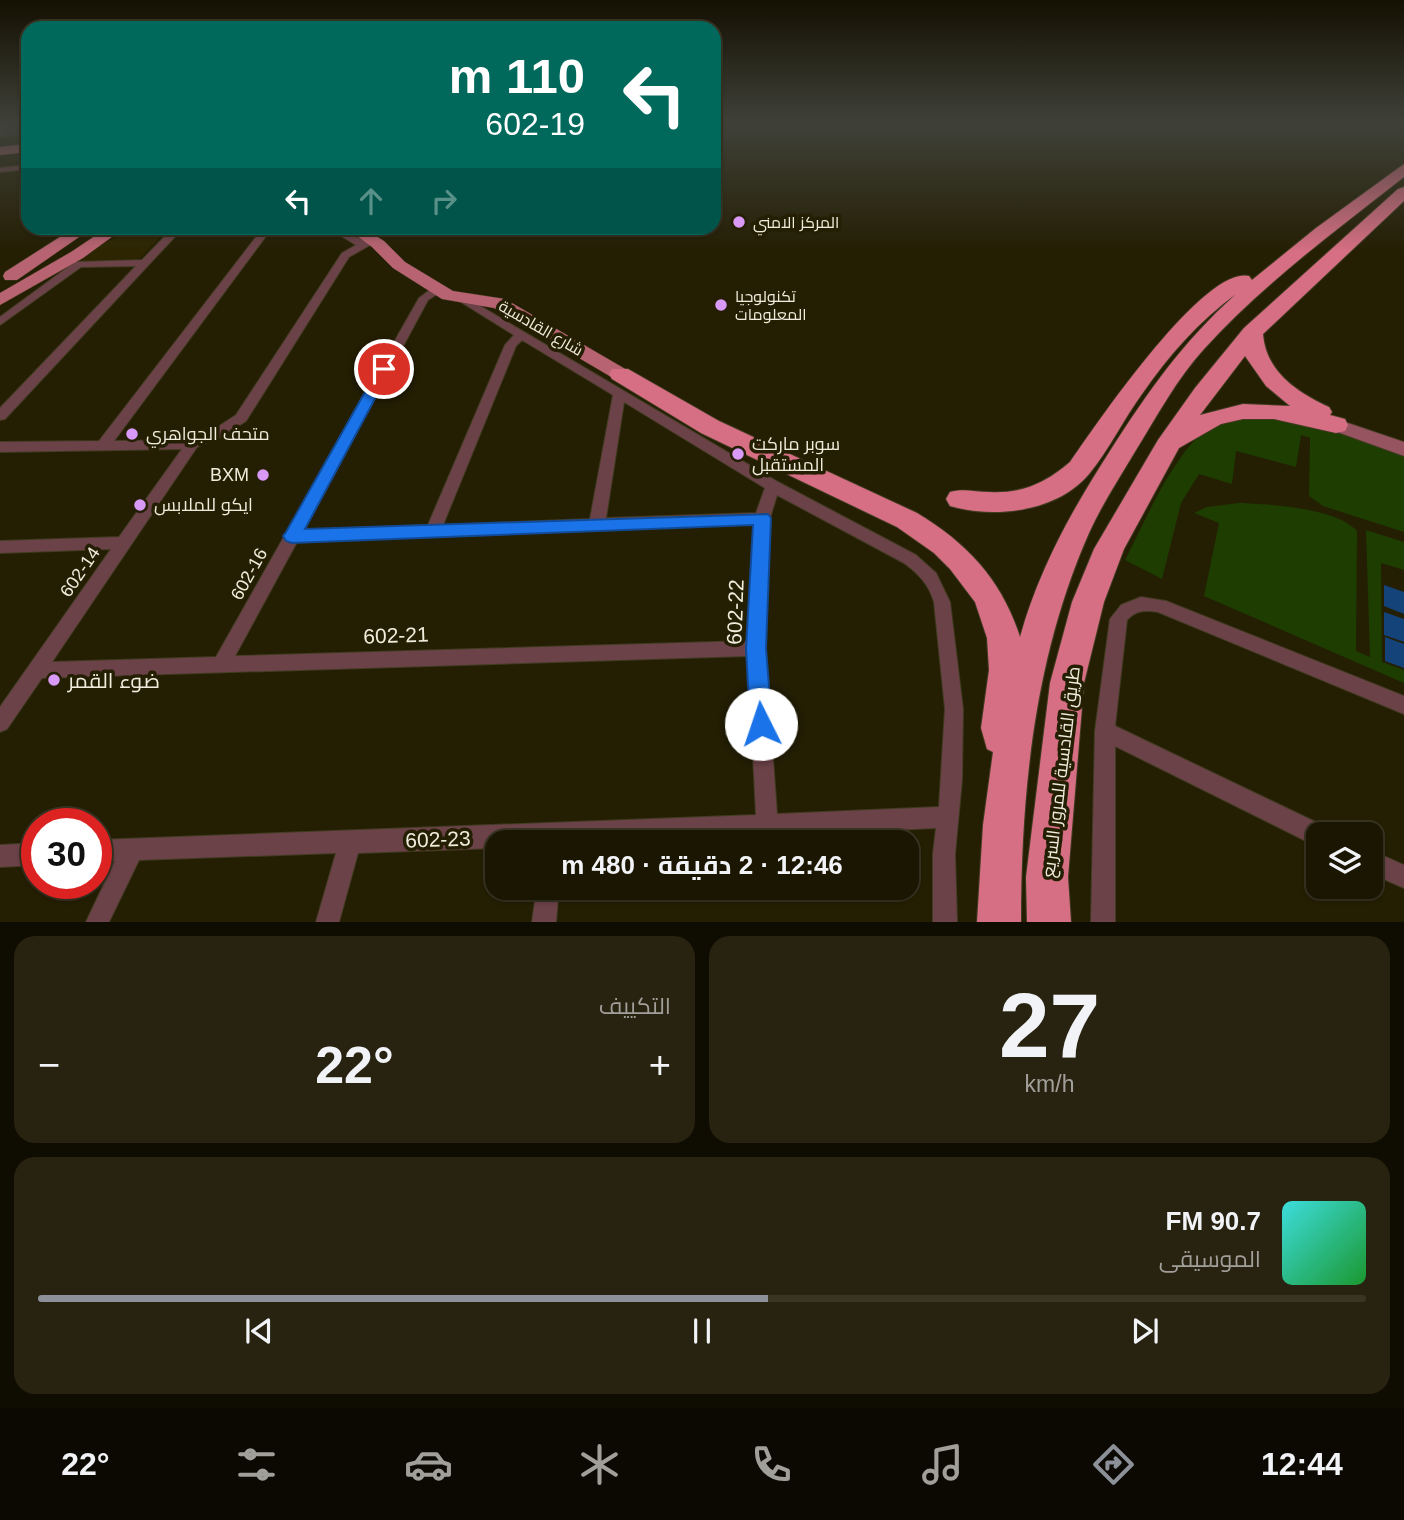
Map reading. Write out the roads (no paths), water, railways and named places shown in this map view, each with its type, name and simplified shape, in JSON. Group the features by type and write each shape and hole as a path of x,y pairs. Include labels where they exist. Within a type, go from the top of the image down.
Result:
{"highway":[{"path":"999,922 1003,832 1018,712 1030,660 1074,533 1159,392 1193,348 1228,311 1404,169"},
{"name":"طريق القادسية للمرور السريع","path":"1049,922 1047,877 1067,683 1088,602 1109,549 1167,446 1203,393 1252,334 1404,191"},
{"path":"960,499 1004,503 1028,499 1066,481 1170,341 1205,306 1264,268 1282,266"},
{"path":"1252,334 1254,353 1269,375 1303,403 1337,422"},
{"path":"620,384 907,520 935,537 960,559 989,599 1001,629 1006,661 999,732 1010,771"},
{"path":"1167,446 1209,420 1234,413 1282,412 1337,422"}],"main road":[{"path":"0,300 5,284 30,254 60,235"},
{"path":"5,284 73,235"},
{"path":"5,284 64,255 94,235"},
{"path":"5,284 77,255 106,235"},
{"name":"شارع القادسية","path":"375,236 399,265 438,289 460,298 499,303 620,384"},
{"path":"1337,422 1404,442"},
{"path":"1337,422 1404,449"}],"street":[{"path":"0,170 21,168"},
{"path":"0,416 171,235"},
{"path":"104,444 262,235"},
{"path":"0,447 192,444 218,433 241,418 345,255 375,236"},
{"path":"0,323 82,263 144,263"},
{"name":"602-16","path":"222,663 424,298 438,289"},
{"path":"460,298 521,334 620,384 773,486 910,558 935,582 942,602 954,709 952,780 947,817 945,922"},
{"path":"433,531 511,345 521,334"},
{"path":"597,525 620,384"},
{"name":"602-14","path":"0,723 192,444"},
{"name":"602-22","path":"767,825 756,648 762,518 773,486"},
{"path":"292,536 762,518"},
{"path":"0,547 123,543"},
{"path":"1102,922 1105,731 1119,620 1124,610 1135,605 1160,606 1404,705"},
{"name":"602-21","path":"36,670 756,648"},
{"path":"1105,731 1306,829"},
{"name":"602-23","path":"685,830 947,817"},
{"name":"602-23","path":"112,850 485,839"},
{"path":"327,922 350,842"},
{"path":"97,922 133,849"},
{"path":"0,856 21,855"},
{"path":"1383,867 1404,877"},
{"path":"544,922 547,900"}],"water":[{"path":"1384,585 1404,592 1404,614 1384,606"},
{"path":"1384,612 1404,619 1404,642 1384,635"},
{"path":"1385,637 1404,644 1404,668 1385,661"}],"place":[{"name":"المركز الامني","path":"739,222"},
{"name":"تكنولوجيا المعلومات","path":"721,305"},
{"name":"متحف الجواهري","path":"132,434"},
{"name":"سوبر ماركت المستقبل","path":"738,454"},
{"name":"BXM","path":"263,475"},
{"name":"ايكو للملابس","path":"140,505"},
{"name":"ضوء القمر","path":"54,680"}]}
